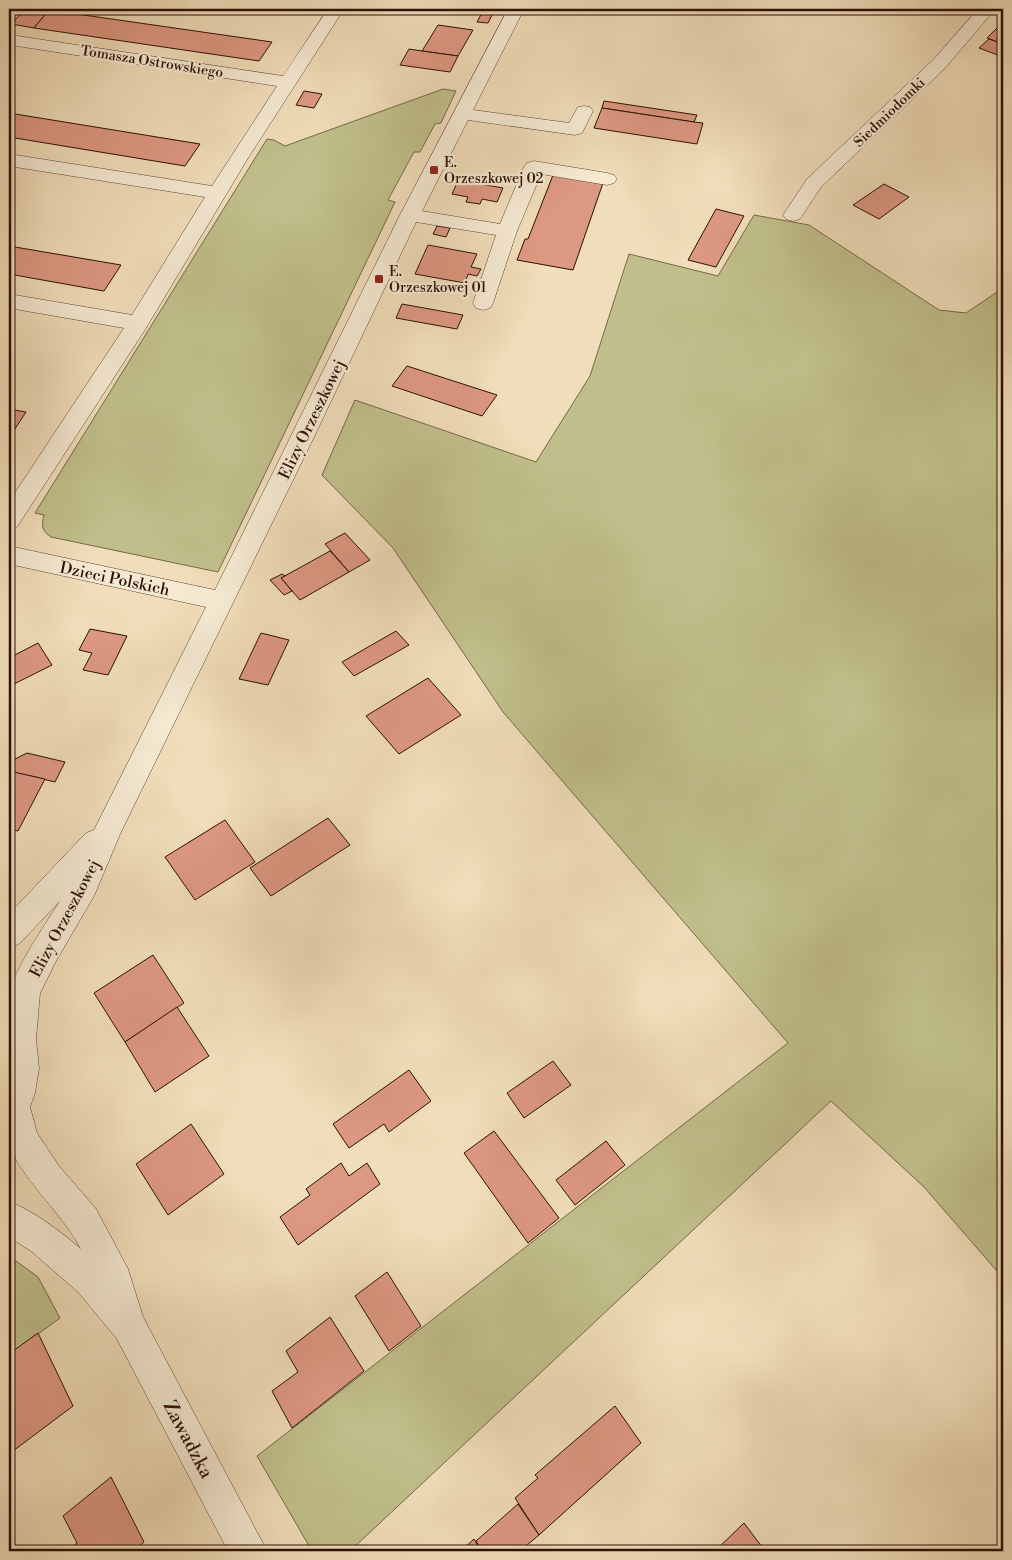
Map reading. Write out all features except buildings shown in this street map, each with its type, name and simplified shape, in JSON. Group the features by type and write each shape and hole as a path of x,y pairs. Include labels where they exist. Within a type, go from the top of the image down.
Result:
{"street":[{"name":"Elizy Orzeszkowej","path":"12,1112 22,1075 24,1059 15,1025 25,992 45,951 84,887 108,830 304,435 410,215 516,9"},
{"name":"Siedmiodomki","path":"793,215 814,183 940,63 987,9"},
{"path":"9,521 138,323 217,193 288,82 330,10"},
{"name":"Tomasza Ostrowskiego","path":"17,41 288,82"},
{"path":"463,114 574,129 584,111"},
{"path":"9,160 217,193"},
{"path":"483,303 506,232 534,167 607,178"},
{"path":"410,215 506,232"},
{"path":"9,301 138,323"},
{"name":"Dzieci Polskich","path":"9,555 221,601"},
{"name":"Elizy Orzeszkowej","path":"9,934 108,830"},
{"name":"Zawadzka","path":"12,1112 23,1140 47,1178 84,1221 116,1281 129,1327"},
{"name":"Zawadzka","path":"9,1218 43,1239 90,1280 129,1327 248,1551"}],"shaded area":[{"path":"443,89 456,91 441,123 435,124 420,152 414,152 388,200 395,202 218,572 48,535 43,528 44,515 35,513 267,139 274,140 285,146"},
{"path":"754,215 809,225 939,310 966,313 1003,288 1003,1278 924,1187 831,1101 350,1551 312,1551 257,1456 788,1043 503,712 393,548 322,475 355,400 536,462 590,376 629,254 718,276"},
{"path":"9,1256 38,1277 60,1318 9,1355"}],"place":[{"name":"E. Orzeszkowej 02","path":"434,170"},
{"name":"E. Orzeszkowej 01","path":"379,279"}]}
